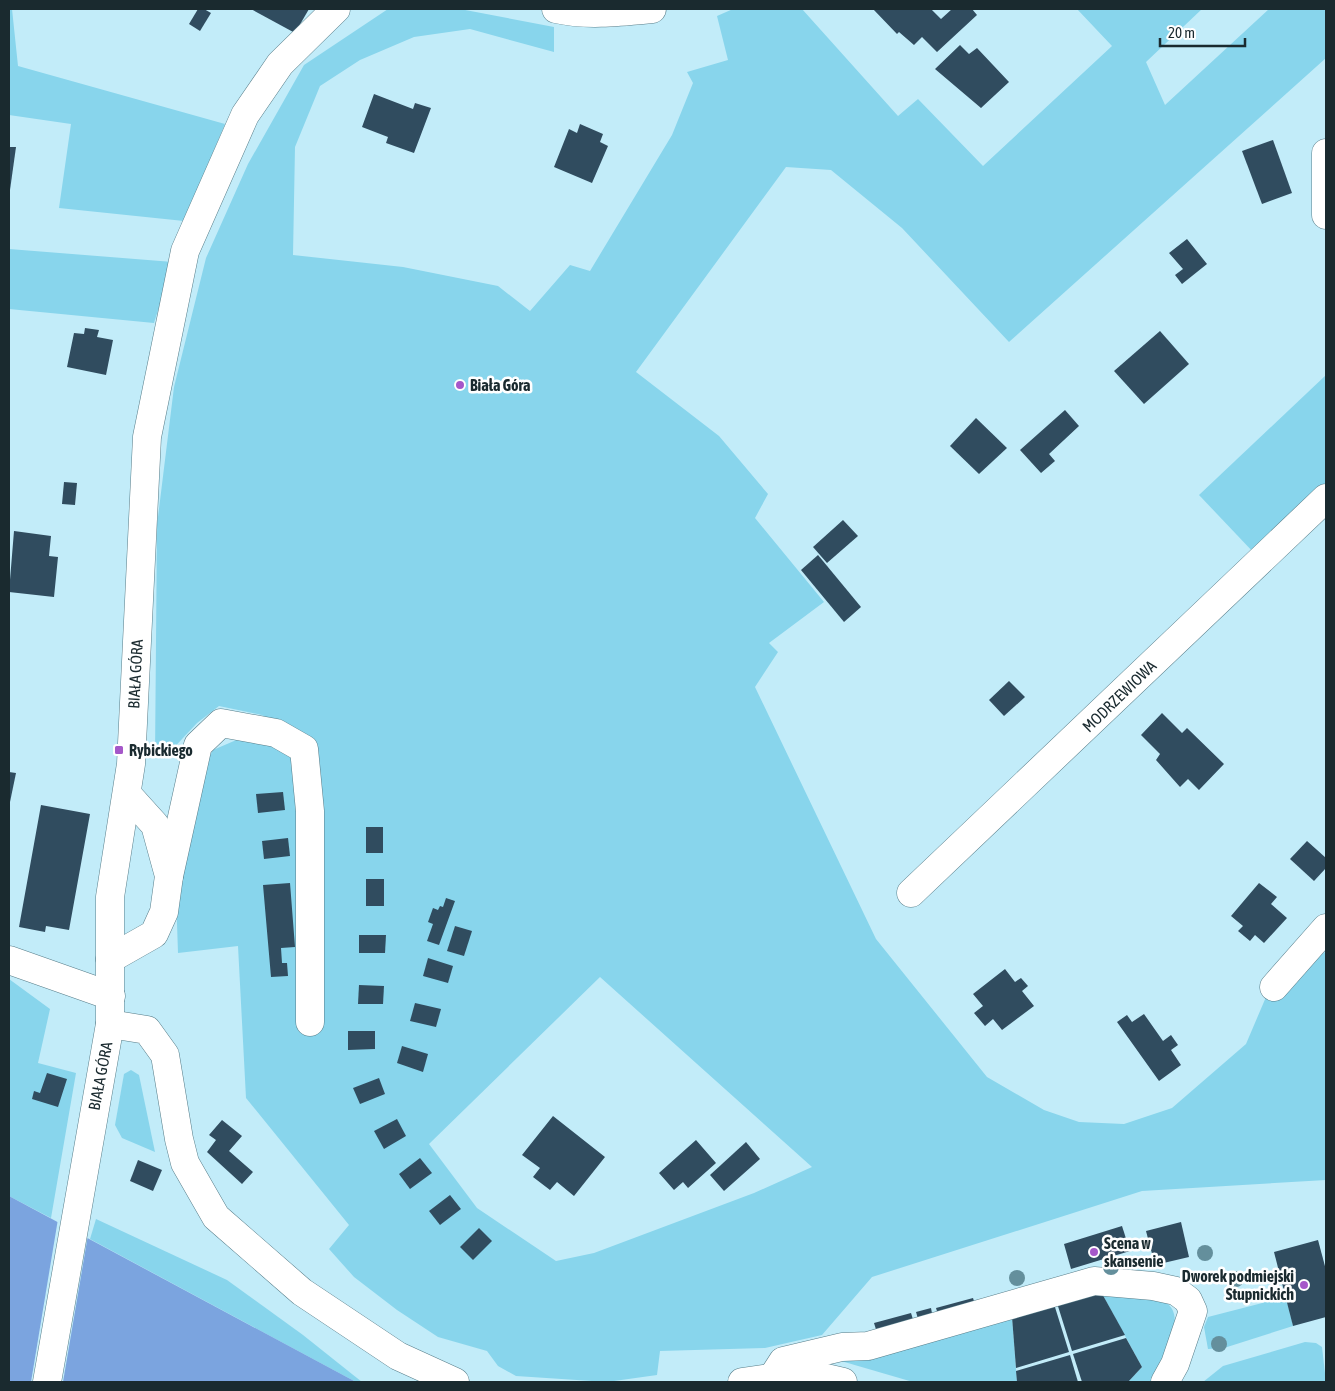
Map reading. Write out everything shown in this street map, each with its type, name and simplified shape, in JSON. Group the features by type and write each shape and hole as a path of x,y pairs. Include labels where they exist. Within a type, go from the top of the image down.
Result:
{"street":[{"name":"BIAŁA GÓRA","path":"47,1382 85,1157 110,1024 110,897 131,764 147,437 185,251 245,115 280,64 336,9"},
{"path":"556,9 569,12 645,9"},
{"path":"1326,153 1326,215"},
{"name":"MODRZEWIOWA","path":"911,893 1326,498"},
{"path":"110,958 154,934 164,912 169,876 198,745 221,723 276,733 304,749 310,810 310,1022"},
{"path":"127,794 155,825 169,876"},
{"path":"1274,987 1326,928"},
{"path":"9,960 111,996"},
{"path":"110,1024 147,1030 166,1055 179,1139 185,1163 216,1217 302,1292 398,1356 455,1382"},
{"path":"772,1378 783,1361 842,1347 868,1346 1094,1281 1153,1286 1176,1291 1188,1300 1193,1311 1175,1364 1165,1382"},
{"path":"742,1382 804,1373 843,1382"}],"shaded area":[{"path":"9,9 12,9 18,66 225,124 184,221 59,208 71,124 9,115"},
{"path":"388,9 460,9 554,27 554,52 470,29 414,37 360,60 320,86 295,147 293,255 403,267 498,286 530,311 570,265 590,271 672,135 693,83 687,72 728,60 717,16 733,9 802,9 898,116 918,99 983,166 1112,46 1077,9 1202,9 1146,62 1165,105 1269,9 1326,9 1326,58 1009,342 902,228 831,170 786,167 636,372 719,436 768,494 755,518 824,602 769,643 778,652 755,687 876,939 987,1077 1044,1110 1079,1122 1124,1124 1172,1108 1246,1044 1266,997 1325,952 1326,1180 1142,1191 872,1277 822,1335 765,1348 660,1351 657,1375 607,1382 516,1376 498,1366 487,1351 438,1337 397,1310 354,1277 329,1249 349,1225 246,1098 238,946 178,953 176,893 201,772 213,750 248,735 312,746 262,715 219,706 197,723 168,754 155,757 157,525 174,387 206,258 248,164 304,65","holes":["600,977 812,1167 754,1193 594,1253 556,1261 477,1208 429,1144"]},
{"path":"9,249 173,262 154,323 9,309"},
{"path":"1326,375 1326,482 1255,554 1199,495"},
{"path":"9,979 50,1009 38,1063 76,1073 51,1218 9,1196"},
{"path":"131,1070 139,1075 155,1152 122,1138 115,1125 124,1074"},
{"path":"9,1196 356,1382 9,1382"},
{"path":"96,1219 227,1280 303,1335 362,1382 356,1382 90,1239"},
{"path":"1100,1290 1137,1294 1158,1299 1169,1305 1174,1314 1175,1324 1172,1336 1151,1382 1128,1382 1142,1367"},
{"path":"1286,1297 1293,1326 1224,1348 1208,1349 1204,1327 1208,1317"},
{"path":"1012,1317 1017,1382 913,1382 841,1361"},
{"path":"1305,1342 1316,1343 1322,1347 1326,1382 1203,1382 1223,1366"}],"pier":[{"path":"58,1219 88,1235 63,1382 31,1382"}],"building":[{"path":"198,9 204,9 211,13 200,31 189,24"},
{"path":"251,9 309,9 295,33"},
{"path":"873,9 931,9 941,19 952,9 972,9 977,15 937,52 922,37 914,45 899,32 897,34"},
{"path":"960,45 969,54 977,48 1009,82 981,108 935,69"},
{"path":"374,94 413,109 415,103 431,108 414,153 386,143 388,137 362,127"},
{"path":"580,124 603,134 600,142 608,146 592,183 554,167 569,129 577,133"},
{"path":"1273,140 1292,193 1262,204 1242,151"},
{"path":"9,147 16,147 10,190 9,190"},
{"path":"1187,239 1207,264 1182,284 1175,275 1183,269 1169,253"},
{"path":"85,328 99,330 97,337 113,340 106,375 67,367 74,333 84,334"},
{"path":"1160,331 1189,364 1144,404 1114,371"},
{"path":"1065,410 1079,426 1049,454 1055,461 1041,473 1020,450"},
{"path":"976,418 1007,448 979,474 950,446"},
{"path":"64,482 77,483 75,505 62,504"},
{"path":"843,520 858,536 827,563 813,547"},
{"path":"14,531 51,536 49,556 58,557 54,597 9,592"},
{"path":"818,555 861,607 844,622 801,570"},
{"path":"1009,681 1025,697 1004,716 989,700"},
{"path":"1162,713 1182,733 1187,728 1224,764 1199,790 1188,779 1180,787 1156,760 1160,754 1141,735"},
{"path":"9,772 16,773 10,802 9,802"},
{"path":"283,792 285,810 258,813 256,794"},
{"path":"41,805 90,814 69,930 46,926 45,932 19,927"},
{"path":"366,827 383,827 383,853 366,853"},
{"path":"288,838 290,856 264,859 262,841"},
{"path":"1307,841 1326,858 1326,868 1314,881 1290,859"},
{"path":"366,879 384,879 384,906 366,906"},
{"path":"290,883 295,947 281,948 282,963 287,963 288,976 271,977 263,885"},
{"path":"1259,883 1277,897 1271,904 1287,918 1264,943 1255,935 1250,941 1238,931 1243,926 1231,916"},
{"path":"446,898 455,901 439,945 427,941 433,924 428,922 433,908 438,910 440,906 443,907"},
{"path":"455,926 472,931 464,956 447,951"},
{"path":"359,935 386,935 385,953 359,953"},
{"path":"428,958 453,966 448,983 423,976"},
{"path":"1005,969 1015,982 1021,978 1028,986 1022,991 1034,1006 1002,1030 993,1019 985,1026 974,1013 983,1006 973,994"},
{"path":"359,985 384,986 383,1004 358,1004"},
{"path":"415,1003 441,1009 436,1027 410,1021"},
{"path":"1144,1014 1163,1041 1171,1035 1178,1045 1171,1050 1181,1065 1159,1081 1117,1022 1127,1015 1132,1022"},
{"path":"348,1031 375,1031 375,1049 348,1050"},
{"path":"402,1046 428,1054 423,1072 397,1063"},
{"path":"47,1073 67,1079 58,1107 32,1099 34,1091 40,1093"},
{"path":"379,1078 385,1094 360,1104 353,1088"},
{"path":"553,1116 605,1157 574,1196 557,1182 550,1190 533,1177 540,1168 522,1155"},
{"path":"397,1119 406,1136 384,1149 374,1131"},
{"path":"222,1120 242,1136 229,1151 253,1172 242,1184 207,1152 216,1140 209,1135"},
{"path":"696,1140 716,1163 688,1188 683,1182 674,1190 659,1173"},
{"path":"746,1142 760,1159 724,1191 710,1175"},
{"path":"420,1158 432,1173 410,1189 399,1174"},
{"path":"138,1160 162,1170 153,1191 130,1181"},
{"path":"450,1195 461,1209 440,1225 429,1211"},
{"path":"1181,1222 1189,1257 1155,1265 1146,1231"},
{"path":"1122,1226 1130,1251 1071,1269 1064,1244"},
{"path":"479,1228 492,1241 473,1260 460,1247"},
{"name":"Dworek podmiejski Stupnickich","path":"1318,1240 1326,1270 1326,1317 1293,1326 1274,1252"},
{"path":"1100,1290 1125,1335 1072,1351 1057,1303"},
{"path":"973,1298 976,1308 939,1318 936,1308"},
{"path":"1054,1304 1069,1352 1016,1368 1012,1317"},
{"path":"931,1308 933,1319 919,1322 916,1312"},
{"path":"911,1313 915,1326 878,1336 874,1323"},
{"path":"1126,1338 1142,1367 1128,1382 1082,1382 1073,1354"},
{"path":"1070,1355 1078,1382 1017,1382 1016,1371"}],"place":[{"name":"Biała Góra","path":"460,385"},
{"name":"Rybickiego","path":"119,750"},
{"name":"Scena w skansenie","path":"1094,1252"},
{"name":"Dworek podmiejski Stupnickich","path":"1304,1285"}]}
